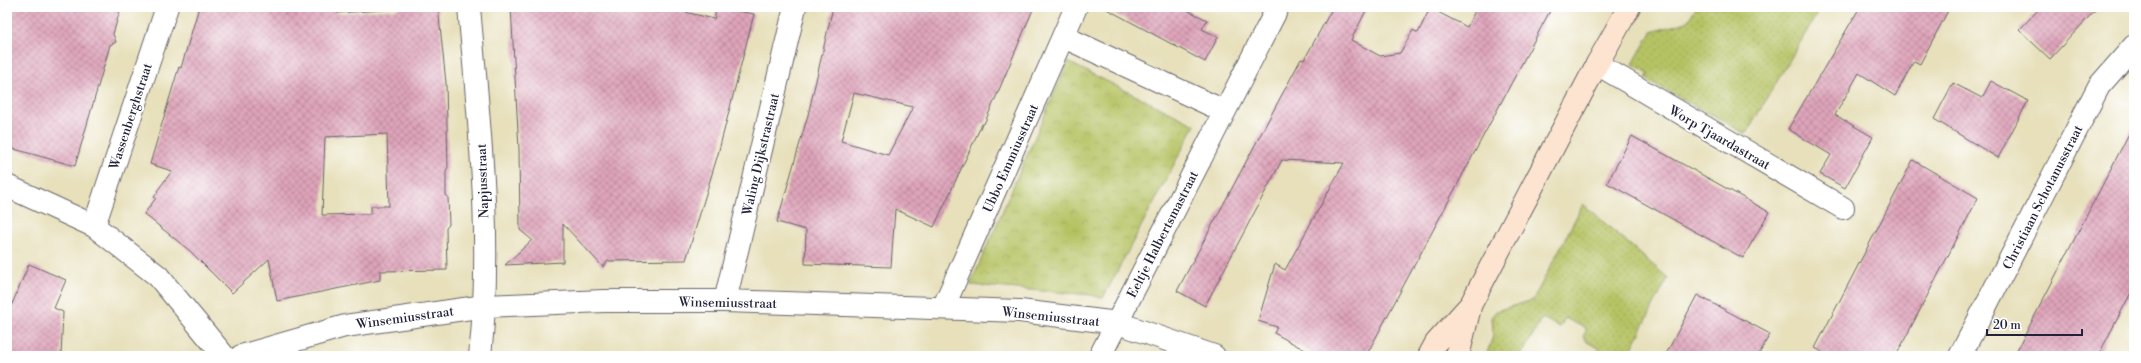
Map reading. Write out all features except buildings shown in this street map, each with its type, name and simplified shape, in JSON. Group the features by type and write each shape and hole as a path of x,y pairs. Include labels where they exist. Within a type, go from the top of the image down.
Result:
{"main road":[{"path":"1456,356 1460,348 1471,304 1597,64 1629,7"},
{"path":"1429,356 1436,343 1471,304"}],"street":[{"name":"Wassenberghstraat","path":"94,226 167,7"},
{"name":"Napjusstraat","path":"469,7 483,175 485,306 480,356"},
{"name":"Waling Dijkstrastraat","path":"725,301 795,7"},
{"name":"Ubbo Emmiusstraat","path":"943,308 1076,7"},
{"name":"Eeltje Halbertsmastraat","path":"1100,356 1278,7"},
{"path":"1064,37 1224,112"},
{"name":"Christiaan Schotanusstraat","path":"1960,356 2099,86 2134,46"},
{"name":"Worp Tjaardastraat","path":"1597,64 1844,208"},
{"path":"7,186 94,226 158,276 224,356"},
{"name":"Winsemiusstraat","path":"241,356 345,326 485,306 604,301 725,301 1020,311 1118,323 1214,356"}],"green space":[{"path":"1696,7 1821,7 1746,134 1646,79 1649,73 1633,64 1651,32 1687,22"},
{"path":"1068,62 1195,125 1103,298 1091,295 970,285"},
{"path":"1583,204 1668,278 1628,356 1596,356 1600,349 1587,342 1583,337 1587,329 1565,318 1560,327 1542,318 1521,356 1486,356 1493,336 1492,316 1496,311 1533,300"}]}
